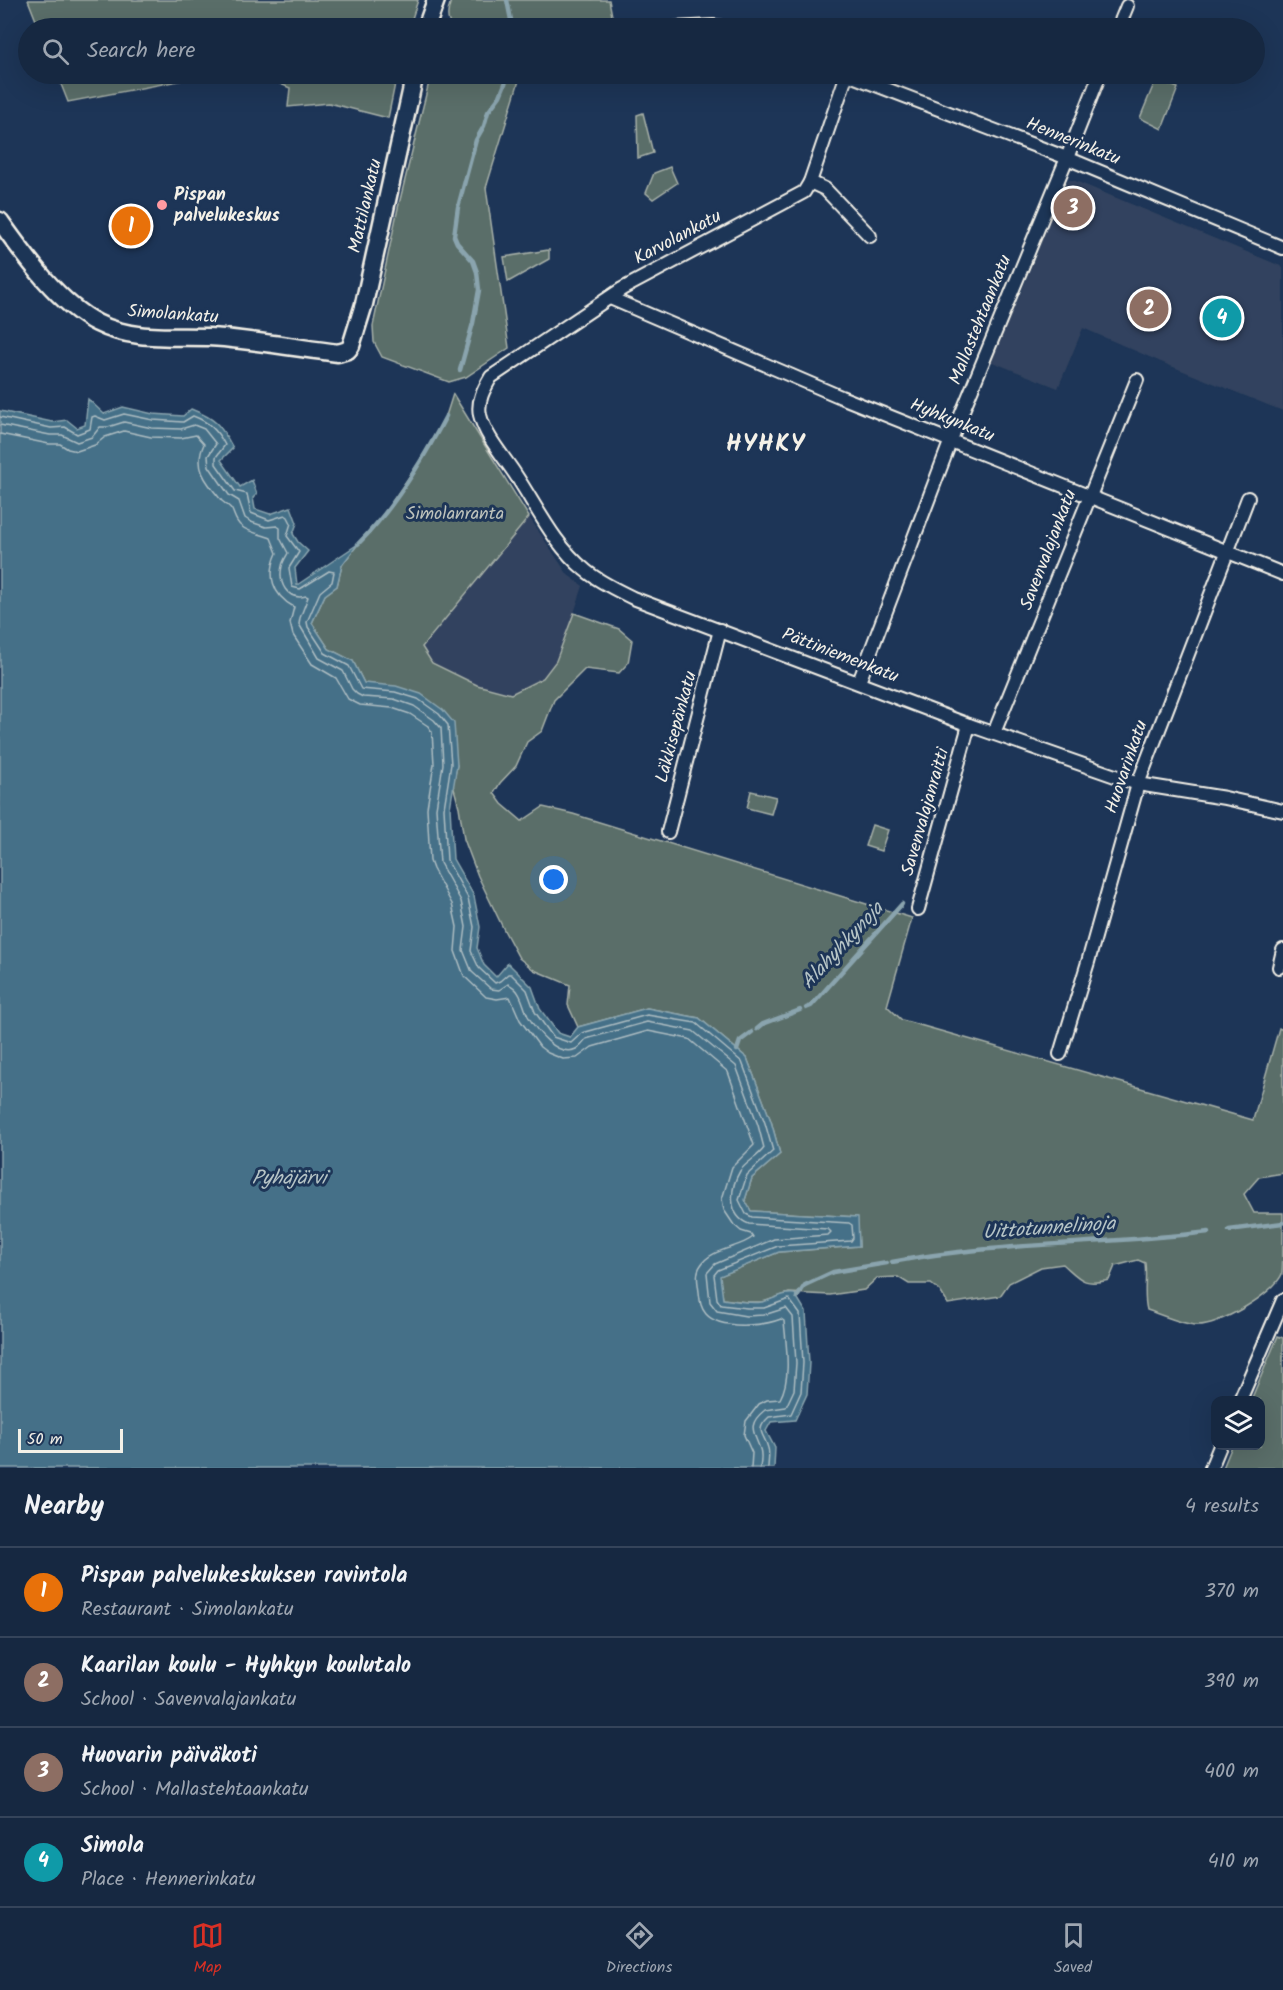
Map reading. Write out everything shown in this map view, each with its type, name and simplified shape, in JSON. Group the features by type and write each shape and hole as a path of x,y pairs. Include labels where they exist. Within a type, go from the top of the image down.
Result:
{"street":[{"path":"430,18 436,0"},
{"path":"1122,18 1127,6"},
{"name":"Mattilankatu","path":"351,346 364,304 413,84"},
{"path":"844,84 810,182 825,189 870,236"},
{"name":"Hennerinkatu","path":"873,84 1067,158 1283,248"},
{"name":"Mallastehtaankatu","path":"859,682 952,440 1096,84"},
{"name":"Karvolankatu","path":"479,403 491,377 622,289 804,192 810,182"},
{"name":"Simolankatu","path":"0,221 31,262 57,290 79,311 113,330 130,334 222,338 338,353 348,350 351,346"},
{"name":"Hyhkynkatu","path":"609,298 841,397 1283,574"},
{"name":"Savenvalajankatu","path":"994,733 1137,380"},
{"name":"Pättiniemenkatu","path":"479,403 480,416 491,438 546,524 572,558 595,577 633,598 969,725 1138,784 1283,810"},
{"name":"Huovarinkatu","path":"1060,1054 1138,784 1248,498"},
{"name":"Läkkisepänkatu","path":"668,832 720,630"},
{"name":"Savenvalajanraitti","path":"918,909 969,725"},
{"path":"1279,967 1283,950"},
{"path":"1242,1396 1283,1300"},
{"path":"1211,1468 1218,1450"}],"shaded area":[{"path":"1069,180 1283,267 1283,411 1083,328 1058,388 990,361 1022,290 1064,185"},
{"path":"529,517 568,575 583,586 556,661 543,678 511,694 477,685 432,663 422,648"}],"green space":[{"path":"28,0 418,0 412,18 35,18"},
{"path":"451,0 609,0 612,16 611,18 448,18"},
{"path":"61,84 162,84 68,102"},
{"path":"281,84 395,84 388,118 329,103 288,107 290,88"},
{"path":"429,84 518,84 486,188 509,348 466,377 449,382 382,357 374,342 373,326 398,208"},
{"path":"1154,84 1168,84 1178,88 1162,129 1140,118"},
{"path":"643,113 653,153 638,158 637,115"},
{"path":"670,167 677,183 653,199 646,193 654,173"},
{"path":"549,250 549,259 508,282 504,257"},
{"name":"Simolanranta","path":"453,394 529,517 422,647 432,663 477,685 511,694 543,678 556,661 574,613 619,629 632,640 628,663 619,673 585,669 554,700 542,731 527,742 516,766 494,793 502,804 522,821 543,807 573,814 912,918 887,1006 902,1020 1253,1120 1279,1028 1283,1030 1283,1173 1259,1177 1244,1194 1254,1213 1283,1213 1282,1274 1268,1291 1230,1315 1217,1321 1196,1325 1147,1310 1145,1263 1138,1260 1115,1266 1109,1280 1093,1282 1079,1278 1063,1264 1041,1267 1009,1283 1000,1296 948,1304 940,1291 931,1284 909,1284 898,1277 877,1278 864,1290 830,1295 789,1293 763,1302 723,1299 719,1276 779,1252 859,1246 857,1217 751,1211 745,1200 752,1178 780,1154 771,1121 747,1058 699,1018 647,1008 578,1027 568,1005 570,985 534,970 519,958 478,876 464,839 453,785 457,765 364,683 353,661 329,649 312,623 325,595 337,586 342,565 374,528 428,449 446,416"},
{"path":"751,791 776,797 771,814 747,808"},
{"path":"872,825 888,830 881,851 865,846"},
{"path":"1278,1336 1283,1338 1283,1468 1223,1468 1230,1450 1265,1450 1265,1396 1253,1396"}],"water":[{"name":"Pyhäjärvi","path":"88,399 104,414 123,407 153,414 183,416 191,409 216,423 233,448 221,460 240,487 252,480 257,494 253,498 255,509 270,514 291,507 297,523 293,534 308,551 295,568 297,585 358,544 342,565 337,586 325,595 312,623 329,649 353,661 364,683 396,686 421,694 443,710 454,723 457,765 450,808 453,859 474,896 480,927 477,948 484,965 496,977 508,963 532,987 540,1009 558,1033 570,1037 578,1027 647,1008 699,1018 747,1058 771,1121 780,1154 752,1178 745,1200 751,1211 858,1217 859,1246 779,1252 720,1276 723,1299 757,1303 786,1294 795,1294 806,1312 809,1363 807,1394 795,1420 771,1422 766,1431 775,1448 774,1468 0,1468 0,411 52,422 67,420 77,428 85,425"}],"waterway":[{"path":"507,0 511,18"},
{"path":"460,370 479,290 473,261 457,243 454,236 458,207 476,140 484,126 488,112 500,96 505,84"},
{"path":"358,544 406,483 446,416"},
{"name":"Alahyhkynoja","path":"806,1008 811,1006 902,904"},
{"name":"Alahyhkynoja","path":"757,1029 763,1024 800,1010"},
{"name":"Alahyhkynoja","path":"737,1050 740,1041 752,1032"},
{"name":"Uittotunnelinoja","path":"1229,1230 1283,1223"},
{"name":"Uittotunnelinoja","path":"892,1262 1011,1247 1209,1232"},
{"name":"Uittotunnelinoja","path":"797,1297 805,1285 833,1272 887,1263"}],"place":[{"name":"Pispan palvelukeskus","path":"162,205"},
{"name":"Huovarin päiväkoti","path":"1073,208"},
{"name":"Pispan palvelukeskuksen ravintola","path":"131,226"},
{"name":"Kaarilan koulu - Hyhkyn koulutalo","path":"1149,309"},
{"name":"Simola","path":"1222,318"}],"district":[{"name":"HYHKY","path":"766,444"}]}
